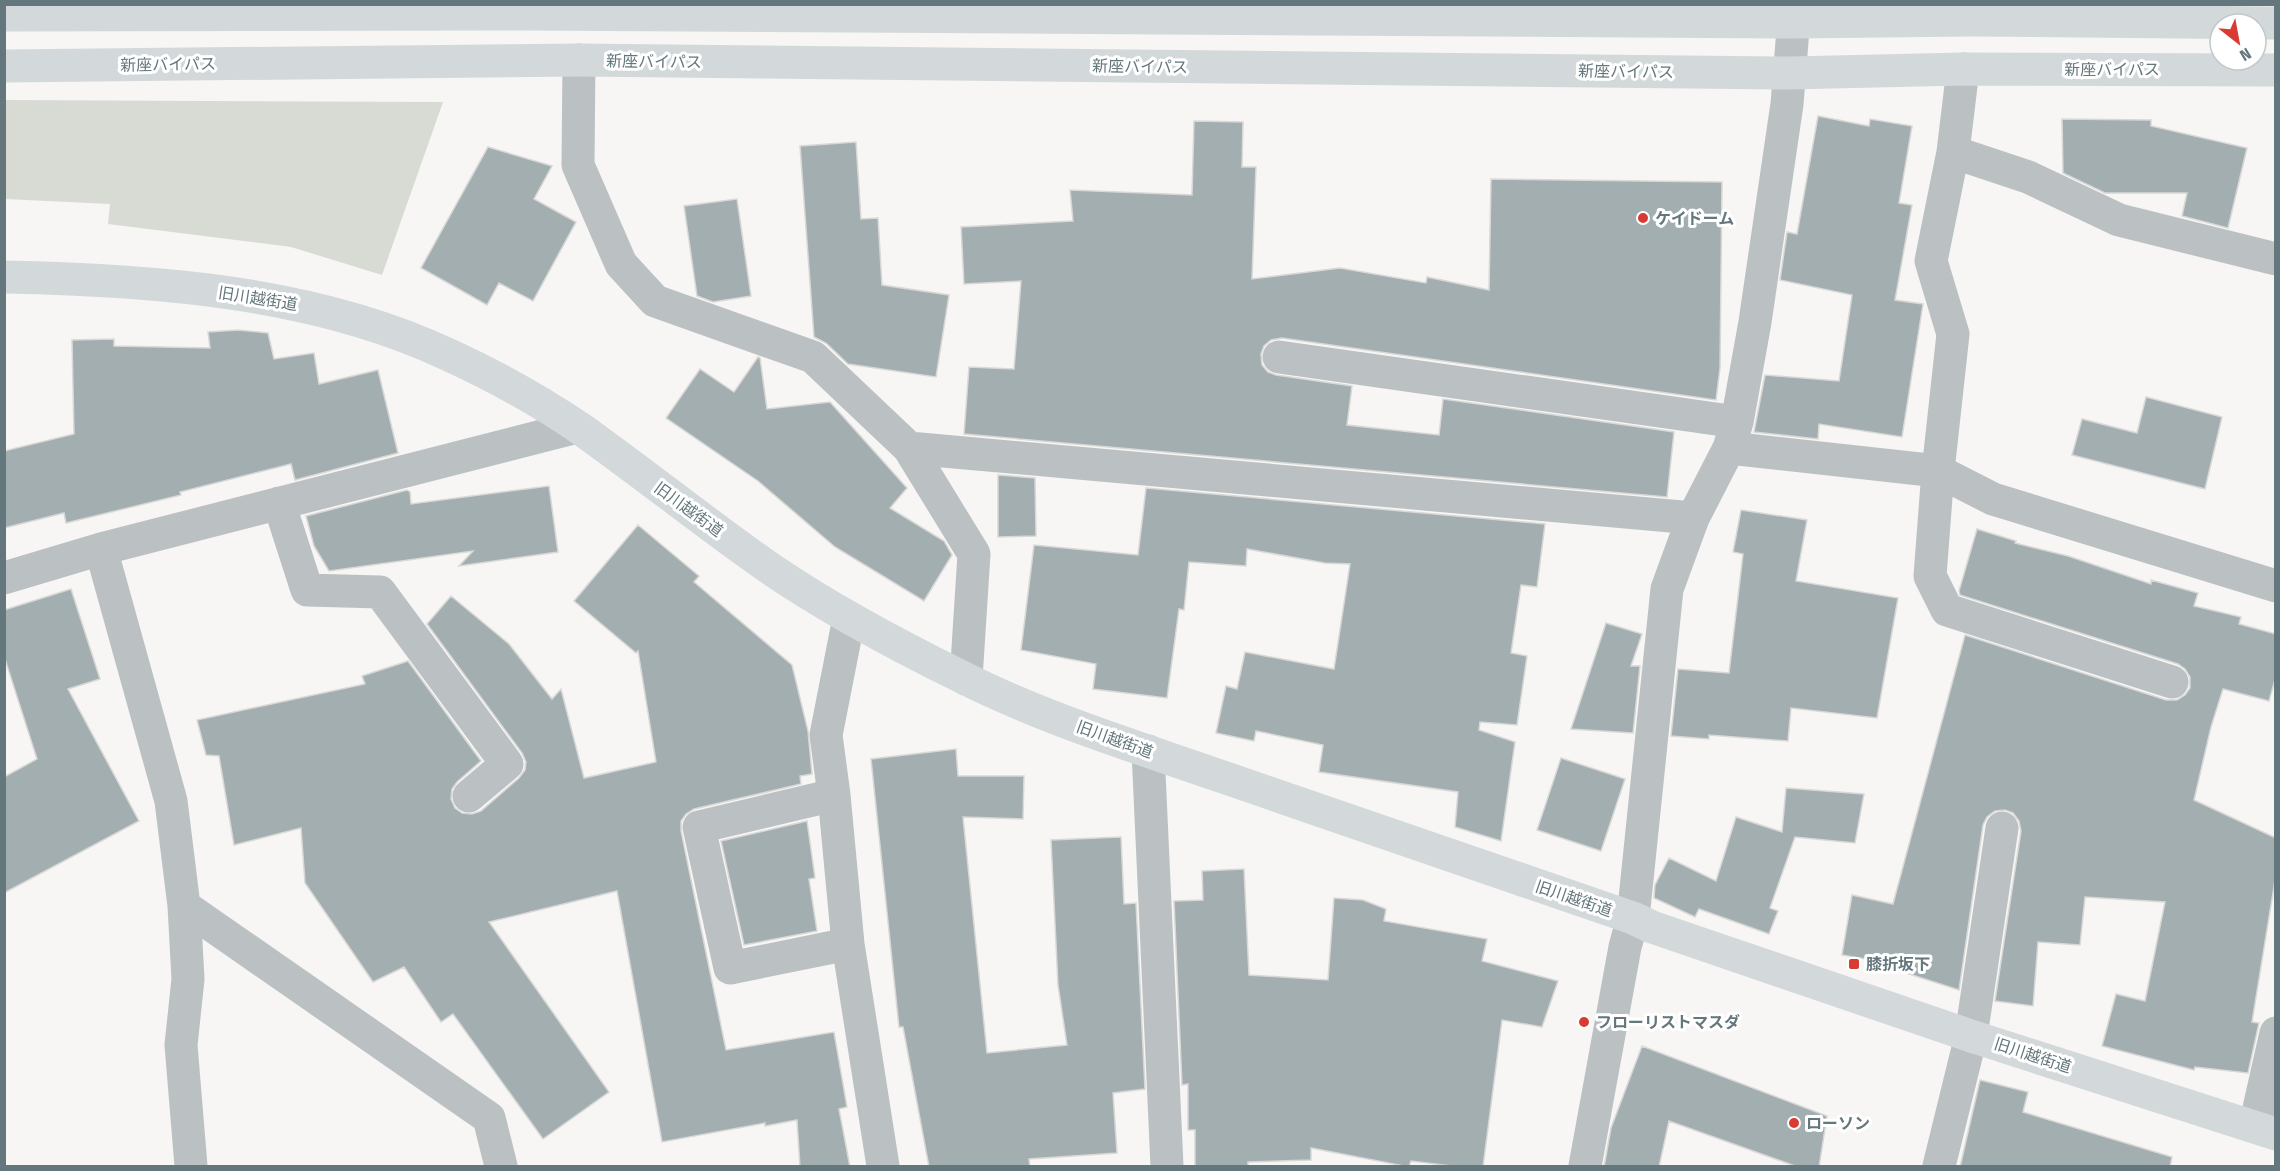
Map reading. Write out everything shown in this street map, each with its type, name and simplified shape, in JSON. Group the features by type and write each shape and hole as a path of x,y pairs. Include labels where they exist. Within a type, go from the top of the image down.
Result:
{"main road":[{"path":"4,15 522,9 1974,12 2276,23"},
{"name":"新座バイパス","path":"4,66 579,60 1789,73 1963,69 2276,70"},
{"name":"旧川越街道","path":"4,277 199,289 302,305 380,328 445,353 509,385 578,427 770,568 849,618 966,680 1037,710 1148,751 1633,918 1652,927 1971,1036 2265,1130"}],"street":[{"path":"1585,1167 1623,958 1633,918 1667,589 1693,518 1733,435 1755,322 1787,104 1795,13"},
{"path":"579,60 578,165 621,264 654,301 813,357 909,448 974,554 966,680"},
{"path":"1963,69 1953,152 1931,261 1953,334 1938,471 1930,576 1947,609 2172,682"},
{"path":"1953,152 2028,177 2119,220 2276,259"},
{"path":"1279,357 1938,471 1993,499 2276,586"},
{"path":"4,578 101,549 578,427"},
{"path":"909,448 1693,518"},
{"path":"279,503 307,590 381,592 507,764 469,796"},
{"path":"101,549 171,801 184,906 188,979 181,1045 191,1167"},
{"path":"849,618 826,735 848,944 883,1167"},
{"path":"1148,751 1167,1167"},
{"path":"834,795 699,826 730,968 848,944"},
{"path":"1939,1167 1971,1036 2002,828"},
{"path":"184,906 489,1118 501,1167"},
{"path":"2265,1130 2276,1033"}],"shaded area":[{"path":"5,100 443,102 382,275 291,247 108,224 110,204 5,199"}],"building":[{"path":"1818,116 1869,126 1870,119 1912,126 1899,203 1912,205 1895,300 1923,304 1902,437 1819,424 1818,439 1754,432 1765,375 1839,381 1852,295 1780,280 1787,232 1797,234"},
{"path":"2062,119 2151,120 2151,126 2247,148 2228,228 2182,216 2187,193 2105,193 2063,173"},
{"path":"1194,121 1243,122 1242,167 1256,167 1252,279 1340,268 1426,283 1427,277 1489,290 1491,179 1722,182 1720,368 1716,400 1282,338 1271,340 1264,346 1261,354 1262,365 1268,372 1276,375 1352,386 1347,425 1439,435 1443,399 1674,432 1667,497 964,434 969,367 1014,369 1021,281 964,284 961,227 1073,221 1070,190 1192,195"},
{"path":"856,142 861,219 878,218 882,285 949,295 936,377 848,364 826,343 814,337 800,146"},
{"path":"488,147 552,166 534,199 576,222 533,301 499,283 487,305 421,268"},
{"path":"737,199 751,296 713,302 697,296 684,206"},
{"path":"238,330 268,333 274,359 314,353 319,384 378,370 398,453 295,480 291,464 180,492 181,495 66,523 64,513 4,528 4,451 74,434 72,340 114,339 114,346 210,348 208,332"},
{"path":"758,357 760,358 767,409 830,402 907,488 890,508 944,541 952,555 924,601 835,547 758,481 666,418 700,369 734,392"},
{"path":"2146,397 2222,417 2205,489 2072,455 2082,419 2137,433"},
{"path":"998,475 1035,478 1036,536 998,537"},
{"path":"549,486 558,552 459,566 473,551 329,571 314,546 306,516 407,490 410,492 411,504"},
{"path":"1146,488 1545,524 1537,587 1521,585 1511,653 1527,656 1517,725 1480,722 1479,730 1515,742 1501,841 1455,827 1458,792 1319,772 1323,745 1256,731 1254,741 1216,733 1226,686 1237,689 1245,652 1334,669 1350,564 1325,563 1247,549 1246,566 1189,562 1184,610 1179,609 1167,698 1093,689 1096,664 1021,650 1034,545 1138,555"},
{"path":"1741,510 1807,520 1796,581 1898,598 1877,718 1791,708 1788,741 1709,735 1709,739 1671,736 1678,669 1729,673 1743,554 1733,552"},
{"path":"638,525 699,576 694,582 792,665 808,731 812,774 800,776 801,784 694,809 681,821 681,831 726,1050 834,1032 847,1107 839,1109 850,1167 800,1167 797,1120 765,1126 765,1123 662,1142 617,891 489,922 609,1092 543,1139 453,1014 441,1022 404,967 373,982 305,883 301,828 234,845 219,756 206,755 197,720 365,684 362,676 408,661 481,761 452,789 451,799 455,808 462,813 472,814 481,811 519,778 525,770 526,762 522,753 427,624 451,596 509,644 552,699 561,689 584,778 656,762 638,651 636,653 574,601"},
{"path":"1977,529 2016,541 2015,543 2068,556 2151,584 2151,580 2198,593 2194,606 2241,617 2239,624 2276,634 2276,676 2269,701 2223,689 2211,727 2194,800 2276,838 2276,874 2252,1022 2259,1023 2248,1073 2195,1067 2194,1070 2102,1046 2116,994 2145,1001 2165,902 2085,897 2080,945 2038,942 2033,1006 1995,1001 2021,831 2019,821 2013,813 2005,810 1995,811 1987,817 1983,825 1959,990 1906,973 1908,966 1842,955 1852,895 1893,904 1965,635 2166,700 2177,700 2190,688 2190,677 2178,664 1960,595 1959,591"},
{"path":"71,589 100,679 68,689 139,821 4,893 4,777 37,759 4,656 4,610"},
{"path":"1606,623 1642,634 1631,666 1640,666 1633,733 1571,729"},
{"path":"956,749 958,776 1024,776 1023,819 963,817 987,1053 1067,1045 1058,985 1051,840 1121,837 1124,904 1136,903 1145,1089 1113,1093 1117,1153 1029,1159 1030,1167 929,1167 903,1027 899,1027 871,759"},
{"path":"1561,758 1625,779 1601,851 1537,830"},
{"path":"1786,788 1864,794 1855,843 1795,837 1770,908 1778,911 1769,934 1699,909 1695,917 1654,898 1655,885 1669,858 1716,881 1736,817 1782,832"},
{"path":"807,821 815,878 809,879 817,931 744,945 721,841"},
{"path":"1244,869 1249,975 1328,980 1334,898 1363,900 1386,909 1384,921 1487,939 1482,961 1558,981 1542,1027 1502,1020 1483,1167 1460,1167 1411,1161 1409,1167 1311,1148 1311,1160 1248,1162 1248,1167 1195,1167 1195,1130 1188,1130 1188,1084 1182,1085 1174,901 1203,900 1202,871"},
{"path":"1642,1046 1827,1116 1819,1167 1798,1167 1669,1121 1659,1167 1604,1167 1611,1128"},
{"path":"1980,1080 2028,1092 2023,1112 2172,1157 2170,1167 1960,1167"}],"place":[{"name":"ケイドーム","path":"1643,218"},
{"name":"膝折坂下","path":"1854,964"},
{"name":"フローリストマスダ","path":"1584,1022"},
{"name":"ローソン","path":"1794,1123"}]}
